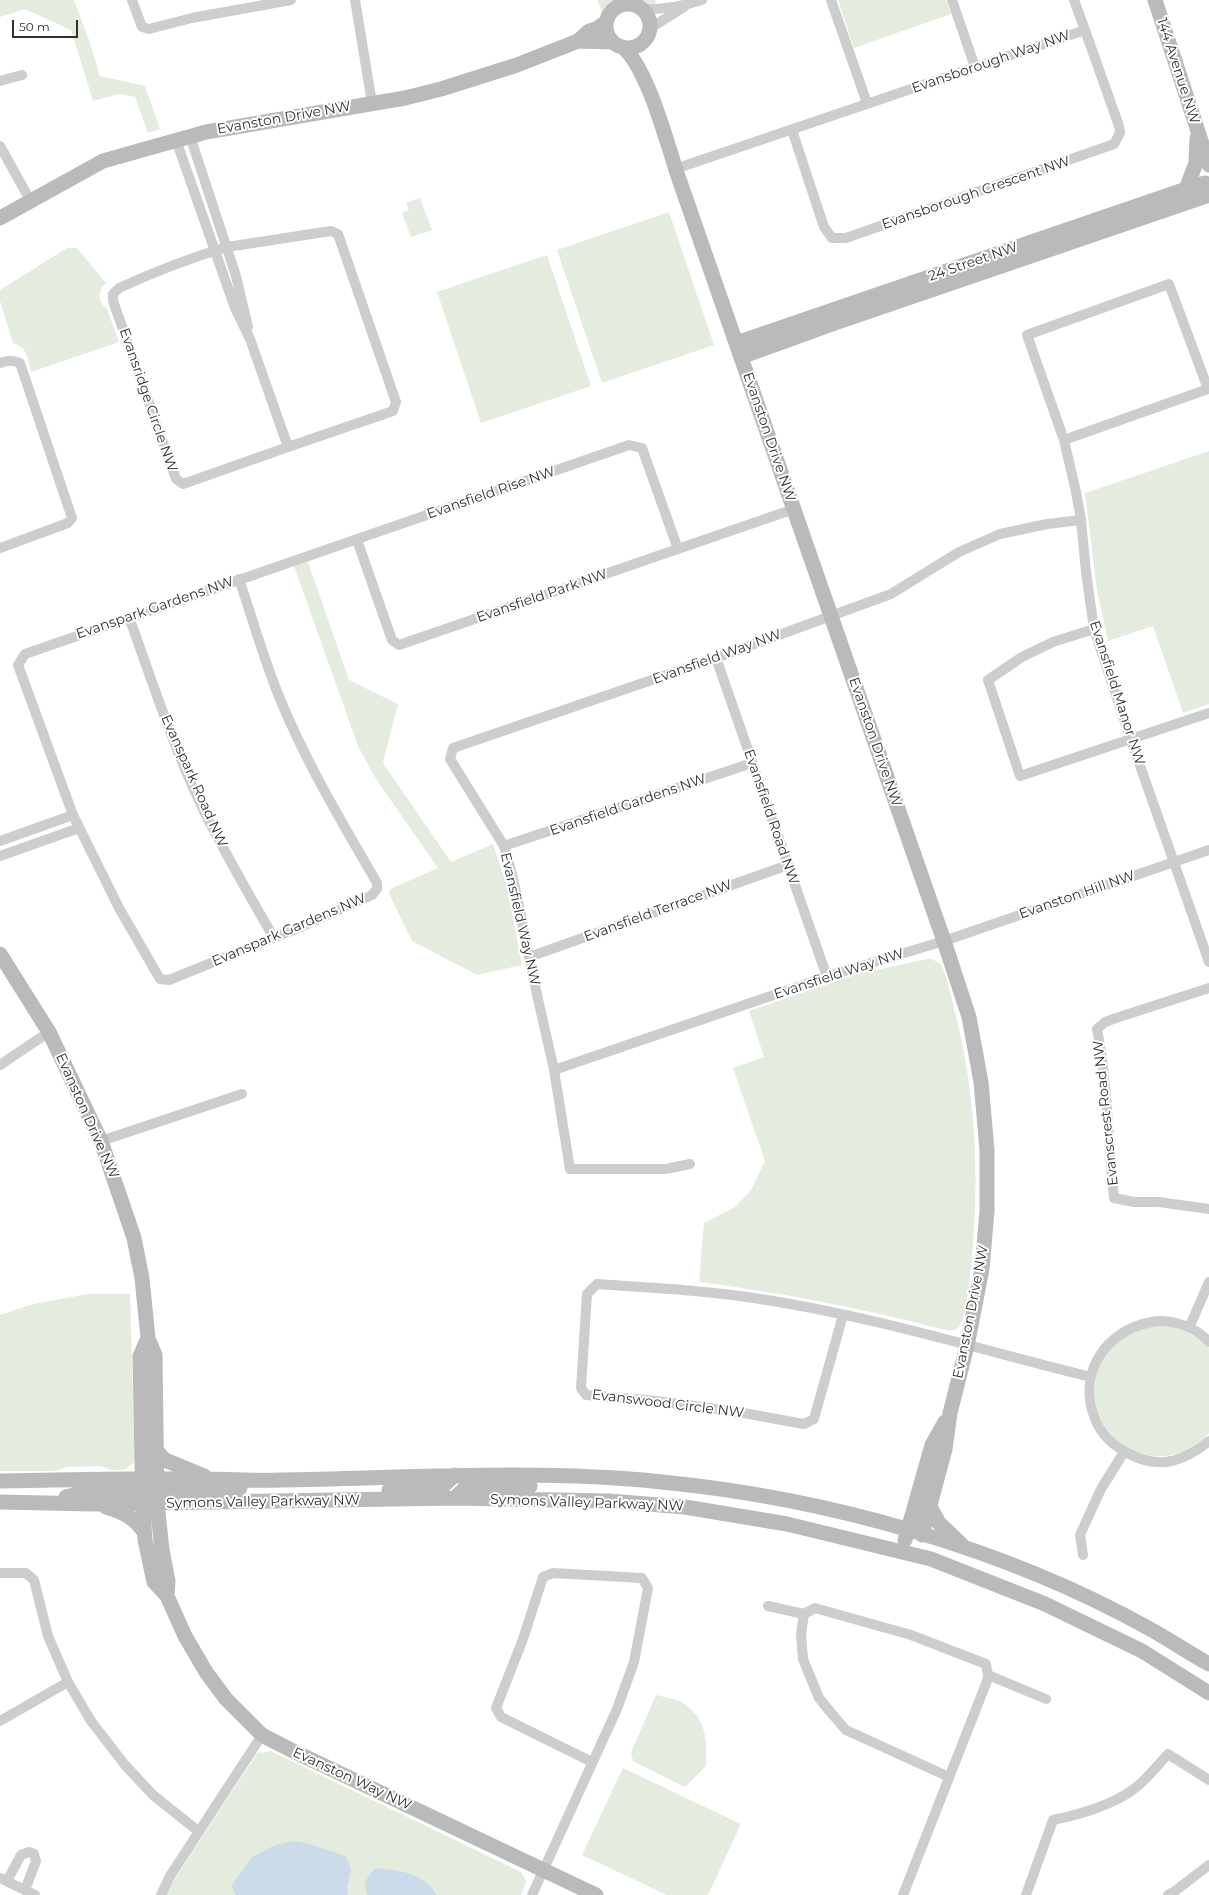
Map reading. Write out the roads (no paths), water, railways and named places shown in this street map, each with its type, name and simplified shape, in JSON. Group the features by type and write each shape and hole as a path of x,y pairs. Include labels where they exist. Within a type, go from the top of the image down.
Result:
{"street":[{"path":"132,0 142,27 148,29 192,18 291,0"},
{"path":"355,0 372,103"},
{"path":"688,5 653,10 642,9 635,5 620,5 614,9 606,22 608,36 618,45 631,48 638,45 659,21 688,5 702,0"},
{"path":"831,0 867,104"},
{"path":"952,0 975,67"},
{"name":"Evansborough Way NW","path":"675,169 1085,30 1074,0"},
{"name":"144 Avenue NW","path":"1155,0 1209,165"},
{"path":"642,9 646,15 647,34"},
{"name":"Evanston Drive NW","path":"0,218 30,200 103,161 183,138 441,89 517,65 578,41 589,31 598,28 606,22"},
{"name":"Evansborough Crescent NW","path":"792,130 824,227 832,238 846,238 1114,144 1120,133 1119,126 1085,30"},
{"name":"Evanston Drive NW","path":"647,34 644,58 649,90"},
{"name":"Evanston Drive NW","path":"578,41 618,45 635,62 649,90 675,169 944,941 970,1024 981,1082 987,1150 988,1211 982,1269 967,1346 950,1413 945,1449 922,1535"},
{"path":"0,81 22,75"},
{"path":"1186,189 1196,163 1197,129"},
{"path":"183,138 227,246 244,306 250,339"},
{"path":"183,138 214,251 235,308 250,339 288,447 393,411 396,402 338,234 331,231 227,246 214,251"},
{"path":"0,146 30,200"},
{"name":"24 Street NW","path":"738,350 1186,189 1205,183 1209,188"},
{"name":"24 Street NW","path":"738,350 835,323 1209,195"},
{"name":"Evansridge Circle NW","path":"214,251 164,268 119,288 113,294 113,301 176,480 183,484 288,447"},
{"name":"Evansfield Manor NW","path":"1064,440 1208,389 1169,284 1027,335 1064,440 1081,520 1094,629 1131,740 1209,962"},
{"path":"0,364 13,360 20,363 72,518 68,524 0,548"},
{"name":"Evansfield Rise NW","path":"239,579 358,540 629,445 642,448 678,549"},
{"name":"Evansfield Park NW","path":"358,540 392,640 399,646 794,509"},
{"name":"Evansfield Way NW","path":"944,941 884,958 554,1070 529,957 515,884 504,846 450,759 453,748 716,658 891,594 958,552 1000,534 1034,526 1081,520"},
{"name":"Evanspark Gardens NW","path":"239,579 278,694 300,743 323,790 377,883 377,889 372,895 274,938 169,980 160,979 119,908 73,815 18,665 24,654 129,617 239,579"},
{"name":"Evanspark Road NW","path":"129,617 169,731 202,806 232,865 274,938"},
{"path":"1094,629 1053,642 1022,657 988,680 1020,776 1209,713"},
{"name":"Evansfield Road NW","path":"716,658 827,977"},
{"name":"Evansfield Gardens NW","path":"504,846 752,763"},
{"path":"0,841 73,815"},
{"path":"0,856 79,828"},
{"name":"Evanston Hill NW","path":"944,941 1209,850"},
{"name":"Evansfield Terrace NW","path":"529,957 788,865"},
{"name":"Evanston Drive NW","path":"0,954 49,1032 101,1141 136,1244 142,1278 148,1338 155,1355 156,1450 150,1491"},
{"name":"Evanscrest Road NW","path":"1209,988 1105,1022 1096,1029 1102,1057 1114,1198 1134,1202 1159,1202 1209,1209"},
{"path":"0,1065 49,1032"},
{"path":"554,1070 570,1169 666,1169 690,1164"},
{"path":"101,1141 242,1094"},
{"path":"1189,1328 1209,1282"},
{"name":"Evanswood Circle NW","path":"843,1315 814,1418 804,1424 738,1412 657,1401 586,1395 581,1388 587,1294 597,1284 759,1299 843,1315 902,1328 1091,1377"},
{"path":"1209,1342 1189,1328 1172,1322 1154,1321 1136,1325 1126,1330 1107,1345 1097,1360 1091,1377 1090,1399 1096,1420 1107,1438 1124,1452 1147,1461 1171,1461 1194,1453 1209,1441"},
{"name":"Evanston Drive NW","path":"148,1338 140,1356 150,1491"},
{"name":"Evanston Drive NW","path":"905,1540 932,1445 950,1413"},
{"path":"156,1450 169,1462 209,1479"},
{"path":"1083,1556 1080,1535 1101,1489 1124,1452"},
{"path":"307,1501 338,1495 436,1487 444,1485 455,1475"},
{"name":"Symons Valley Parkway NW","path":"0,1502 92,1504 209,1479 264,1480 455,1475 574,1477 660,1482 728,1490 809,1505 905,1540 931,1559 1045,1604 1142,1651 1209,1693"},
{"path":"455,1498 465,1488 534,1486 574,1477"},
{"path":"43,1502 81,1493 257,1487 264,1480"},
{"name":"Symons Valley Parkway NW","path":"0,1481 307,1501 455,1498 609,1501 685,1507 738,1516 794,1520 905,1540 922,1535 966,1548 1063,1586 1150,1628 1209,1664"},
{"name":"Evanston Way NW","path":"150,1491 144,1532 154,1582 167,1596 185,1636 206,1672 226,1699 262,1735 292,1752 596,1895"},
{"name":"Evanston Way NW","path":"150,1491 168,1580 167,1596"},
{"path":"92,1504 119,1511 131,1516 144,1532"},
{"path":"930,1507 940,1523 966,1548"},
{"path":"0,1573 26,1573 34,1580 48,1636 68,1682 92,1721 125,1765 162,1803 198,1831"},
{"path":"532,1895 617,1709 634,1662 648,1588 642,1578 553,1573 543,1577 524,1639 496,1708 501,1717 592,1762"},
{"path":"768,1606 804,1614 815,1608 911,1635 986,1664 988,1675 904,1895"},
{"path":"804,1614 801,1634 803,1659 809,1679 819,1698 846,1730 949,1777"},
{"path":"988,1675 1046,1699"},
{"path":"0,1721 68,1682"},
{"path":"161,1895 170,1876 198,1831 262,1735"},
{"path":"1026,1895 1053,1820 1088,1812 1112,1801 1140,1785 1168,1754 1209,1780"},
{"path":"25,1890 36,1861 34,1854 29,1852 21,1855 3,1880 35,1895"},
{"path":"1168,1895 1175,1892 1209,1865"}],"water":[{"path":"294,1841 310,1844 346,1856 351,1869 347,1889 348,1895 236,1895 231,1886 252,1857 275,1845"},
{"path":"376,1868 394,1870 418,1877 431,1887 437,1895 367,1895 365,1886 367,1880"}]}
